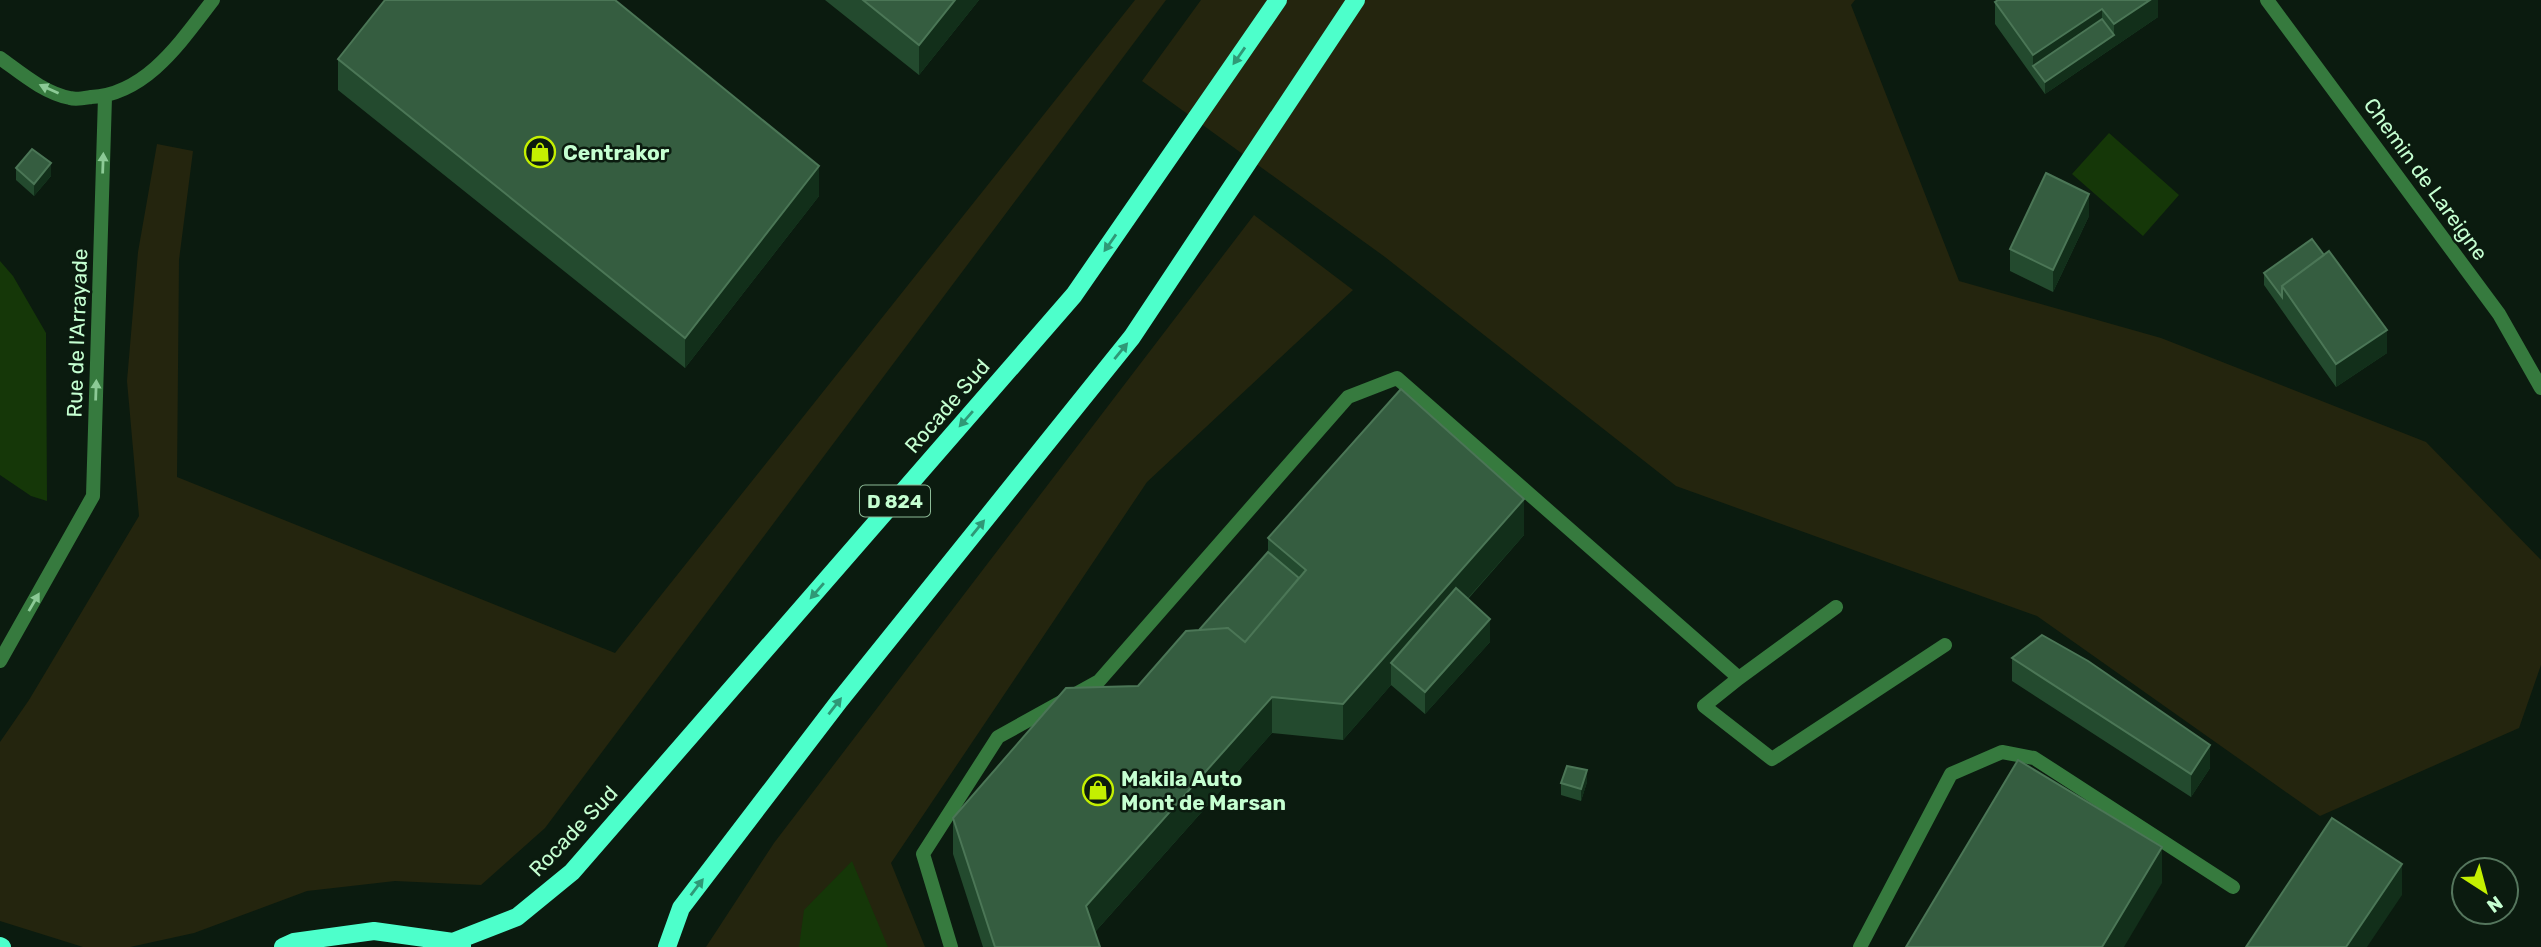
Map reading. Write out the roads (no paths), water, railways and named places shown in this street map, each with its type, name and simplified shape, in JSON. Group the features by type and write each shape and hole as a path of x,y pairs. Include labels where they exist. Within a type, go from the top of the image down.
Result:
{"main road":[{"name":"Rocade Sud","path":"459,944 517,917 572,872 1074,295 1278,0"},
{"path":"667,947 681,908 840,700 1132,337 1356,0"},
{"path":"283,947 294,942 374,931 459,944"}],"street":[{"path":"0,58 35,83 70,99 104,97 138,81 171,54 213,0"},
{"name":"Chemin de Lareigne","path":"2267,0 2499,313 2541,388"},
{"name":"Rue de l'Arrayade","path":"0,661 93,496 104,97"},
{"path":"951,947 922,854 998,737 1099,681 1348,397 1397,378 1739,678"},
{"path":"1836,607 1704,706 1772,759 1945,645"},
{"path":"1860,947 1951,775 2002,752 2034,758 2233,887"}],"place":[{"name":"Centrakor","path":"540,152"},
{"name":"Makila Auto Mont de Marsan","path":"1098,790"}]}
